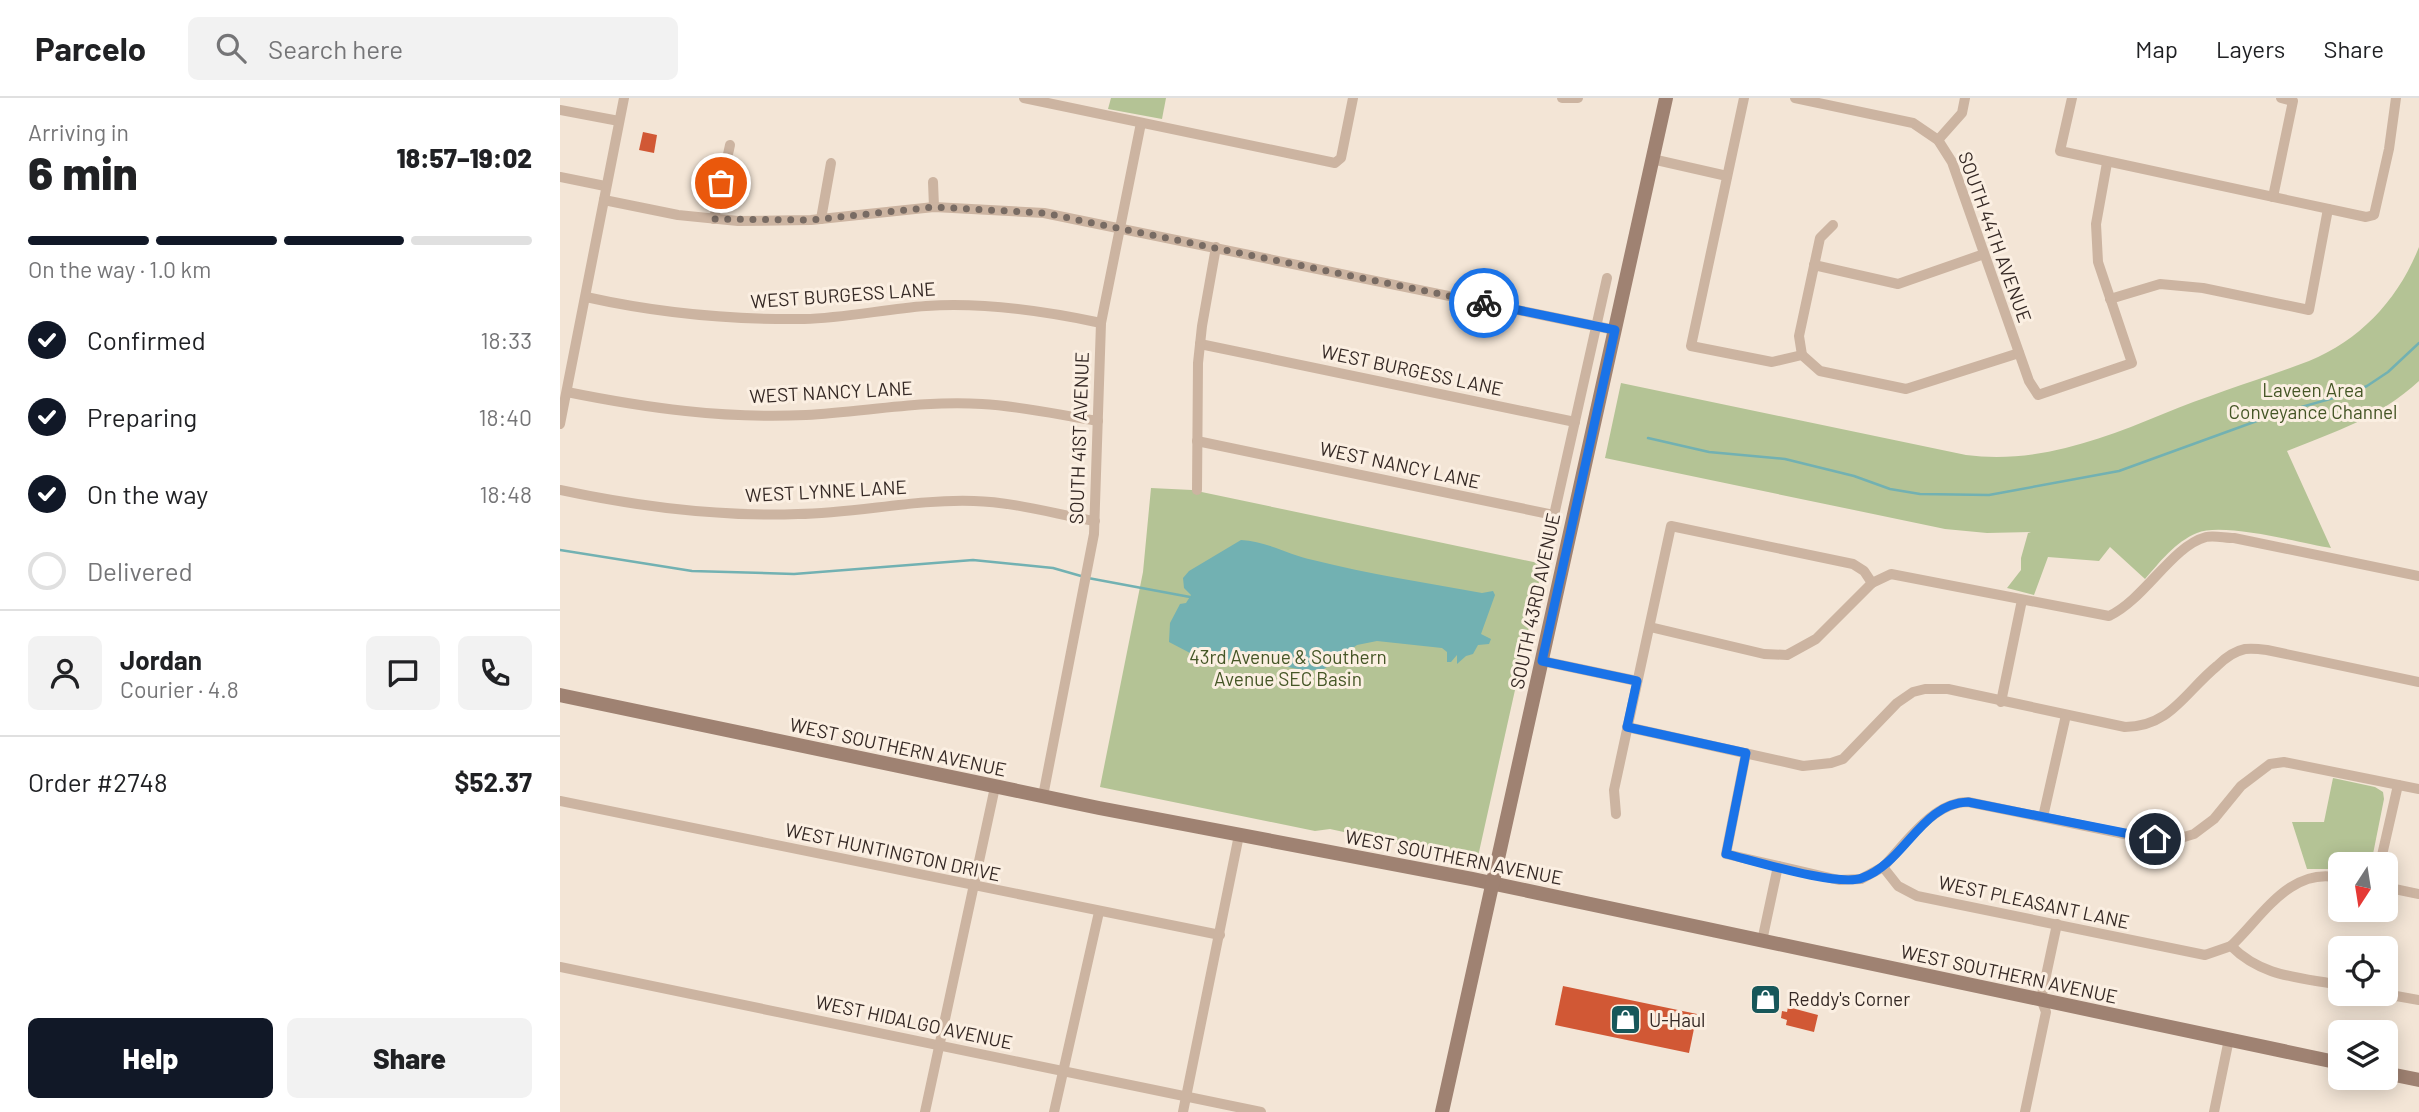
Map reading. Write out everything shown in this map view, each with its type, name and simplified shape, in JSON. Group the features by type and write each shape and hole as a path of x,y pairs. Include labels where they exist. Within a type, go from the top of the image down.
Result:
{"main road":[{"name":"SOUTH 43RD AVENUE","path":"1442,1112 1666,98"},
{"name":"WEST SOUTHERN AVENUE","path":"560,695 995,787 1491,883 2328,1060"},
{"path":"2398,1076 2419,1080"}],"street":[{"path":"562,98 560,109 619,121"},
{"path":"560,424 624,98"},
{"path":"1024,98 1335,163 1342,158 1353,98"},
{"path":"1562,98 1578,98"},
{"path":"1744,98 1690,346 1772,362 1802,355"},
{"path":"1795,98 1913,123 1938,140"},
{"name":"SOUTH 44TH AVENUE","path":"1965,98 1962,113 1938,140 1952,162 2029,381 2038,395 2132,363 2110,299"},
{"path":"2072,98 2060,151 2366,217 2374,215 2389,149 2396,98"},
{"path":"2273,197 2293,101 2281,98"},
{"name":"SOUTH 41ST AVENUE","path":"1043,796 1095,522 1101,323 1141,122"},
{"path":"714,219 730,145"},
{"path":"1652,159 1727,176"},
{"path":"821,219 831,163"},
{"path":"2107,163 2096,224 2098,262 2110,299 2160,284 2203,288 2308,310 2328,209"},
{"path":"560,177 606,186"},
{"path":"933,182 934,207"},
{"path":"604,200 678,215 714,219 821,219 934,207 1044,213 1615,330"},
{"path":"1833,225 1820,239 1799,336 1802,355 1820,372 1906,389 2020,353"},
{"path":"1197,490 1200,344 1216,247"},
{"path":"1814,265 1898,284 1984,254"},
{"name":"SOUTH 43RD AVENUE","path":"1544,560 1607,278"},
{"name":"WEST BURGESS LANE","path":"586,297 648,309 720,318 807,318 953,305 1028,310 1101,323"},
{"name":"WEST BURGESS LANE","path":"1200,344 1575,422"},
{"name":"WEST NANCY LANE","path":"567,392 626,404 709,414 807,415 941,403 1035,409 1098,421"},
{"name":"WEST NANCY LANE","path":"1197,441 1554,515"},
{"name":"WEST LYNNE LANE","path":"560,490 664,509 748,515 799,514 924,502 977,501 1095,522"},
{"path":"1616,814 1614,790 1671,526 1853,564 1864,571 1872,583"},
{"path":"1650,627 1764,654 1787,655 1816,639 1872,583 1891,575 2109,616 2126,608 2183,550 2207,537 2234,538 2419,576"},
{"path":"2001,702 2022,600"},
{"path":"1627,727 1803,766 1843,759 1897,703 1913,692 1925,689 1948,689 2125,727 2143,727 2165,717 2206,675 2225,659 2243,649 2267,650 2419,682"},
{"path":"1542,661 1637,681"},
{"path":"2043,817 2066,715"},
{"path":"1746,753 1726,854 1839,880 1861,879 1883,867 1938,810 1956,802 1968,802 2171,841 2194,834 2214,819 2241,786 2270,764 2284,762 2419,789"},
{"path":"2383,852 2398,785"},
{"path":"925,1112 995,787"},
{"name":"WEST HUNTINGTON DRIVE","path":"560,801 1220,935"},
{"path":"1183,1112 1240,835"},
{"path":"1762,941 1778,866"},
{"name":"WEST PLEASANT LANE","path":"1883,867 1898,886 1917,896 2205,956 2231,946"},
{"path":"2328,876 2316,875 2294,885 2271,902 2231,946 2246,961 2267,970 2328,983"},
{"path":"2398,890 2419,894"},
{"path":"1054,1112 1098,912"},
{"path":"2025,1112 2046,1012 2041,999 2057,924"},
{"name":"WEST HIDALGO AVENUE","path":"560,967 1261,1112"},
{"path":"2398,996 2419,1000"},
{"path":"2214,1112 2229,1039"}],"green space":[{"path":"1111,98 1166,98 1162,119 1108,109"},
{"name":"Laveen Area Conveyance Channel","path":"2419,247 2419,381 2373,414 2287,451 2331,548 2243,532 2209,530 2197,533 2182,542 2168,553 2145,579 2110,547 2099,561 2048,557 2034,595 2007,588 2021,570 2021,558 2028,533 2031,532 1987,533 1945,529 1605,458 1621,383 1966,455 2017,456 2067,448 2115,433 2328,352 2361,329 2389,300 2411,266"},
{"name":"43rd Avenue & Southern Avenue SEC Basin","path":"1151,488 1192,490 1543,564 1477,861 1330,829 1315,831 1100,787 1143,572"},
{"path":"2333,778 2375,787 2383,792 2373,852 2328,852 2328,869 2307,869 2292,822 2324,822"}],"water":[{"path":"1241,540 1376,574 1482,593 1493,591 1495,595 1481,634 1491,639 1489,644 1478,645 1473,654 1457,664 1457,655 1451,662 1447,662 1447,652 1442,648 1377,641 1357,645 1324,669 1307,671 1247,658 1243,662 1190,653 1169,642 1170,623 1180,604 1186,603 1191,595 1184,588 1183,578 1189,571"}],"building":[{"path":"643,132 657,135 654,153 639,150"},
{"name":"U-Haul","path":"1563,986 1697,1014 1689,1053 1555,1025"},
{"name":"Reddy's Corner","path":"1759,986 1777,990 1772,1010 1765,1009 1764,1013 1754,1010"},
{"path":"1788,1007 1818,1015 1814,1032 1786,1025 1787,1020 1781,1018 1782,1011 1787,1012"}],"waterway":[{"path":"1648,438 1709,452 1785,459 1854,476 1890,489 1920,494 1989,495 2119,471 2276,414 2348,394 2367,386 2388,372 2419,343"},
{"path":"560,550 692,571 794,574 973,560 1053,568 1081,576"},
{"path":"1088,578 1190,597"}],"way so far":[{"path":"721,183 714,219 811,220 934,207 1044,213 1484,303"}],"place":[{"name":"Reddy's Corner","path":"1765,999"},
{"name":"U-Haul","path":"1626,1020"}],"route":[{"path":"1484,303 1615,330 1542,661 1637,681 1627,727 1746,753 1726,854 1839,880 1861,879 1883,867 1938,810 1956,802 1968,802 2155,839"}]}
